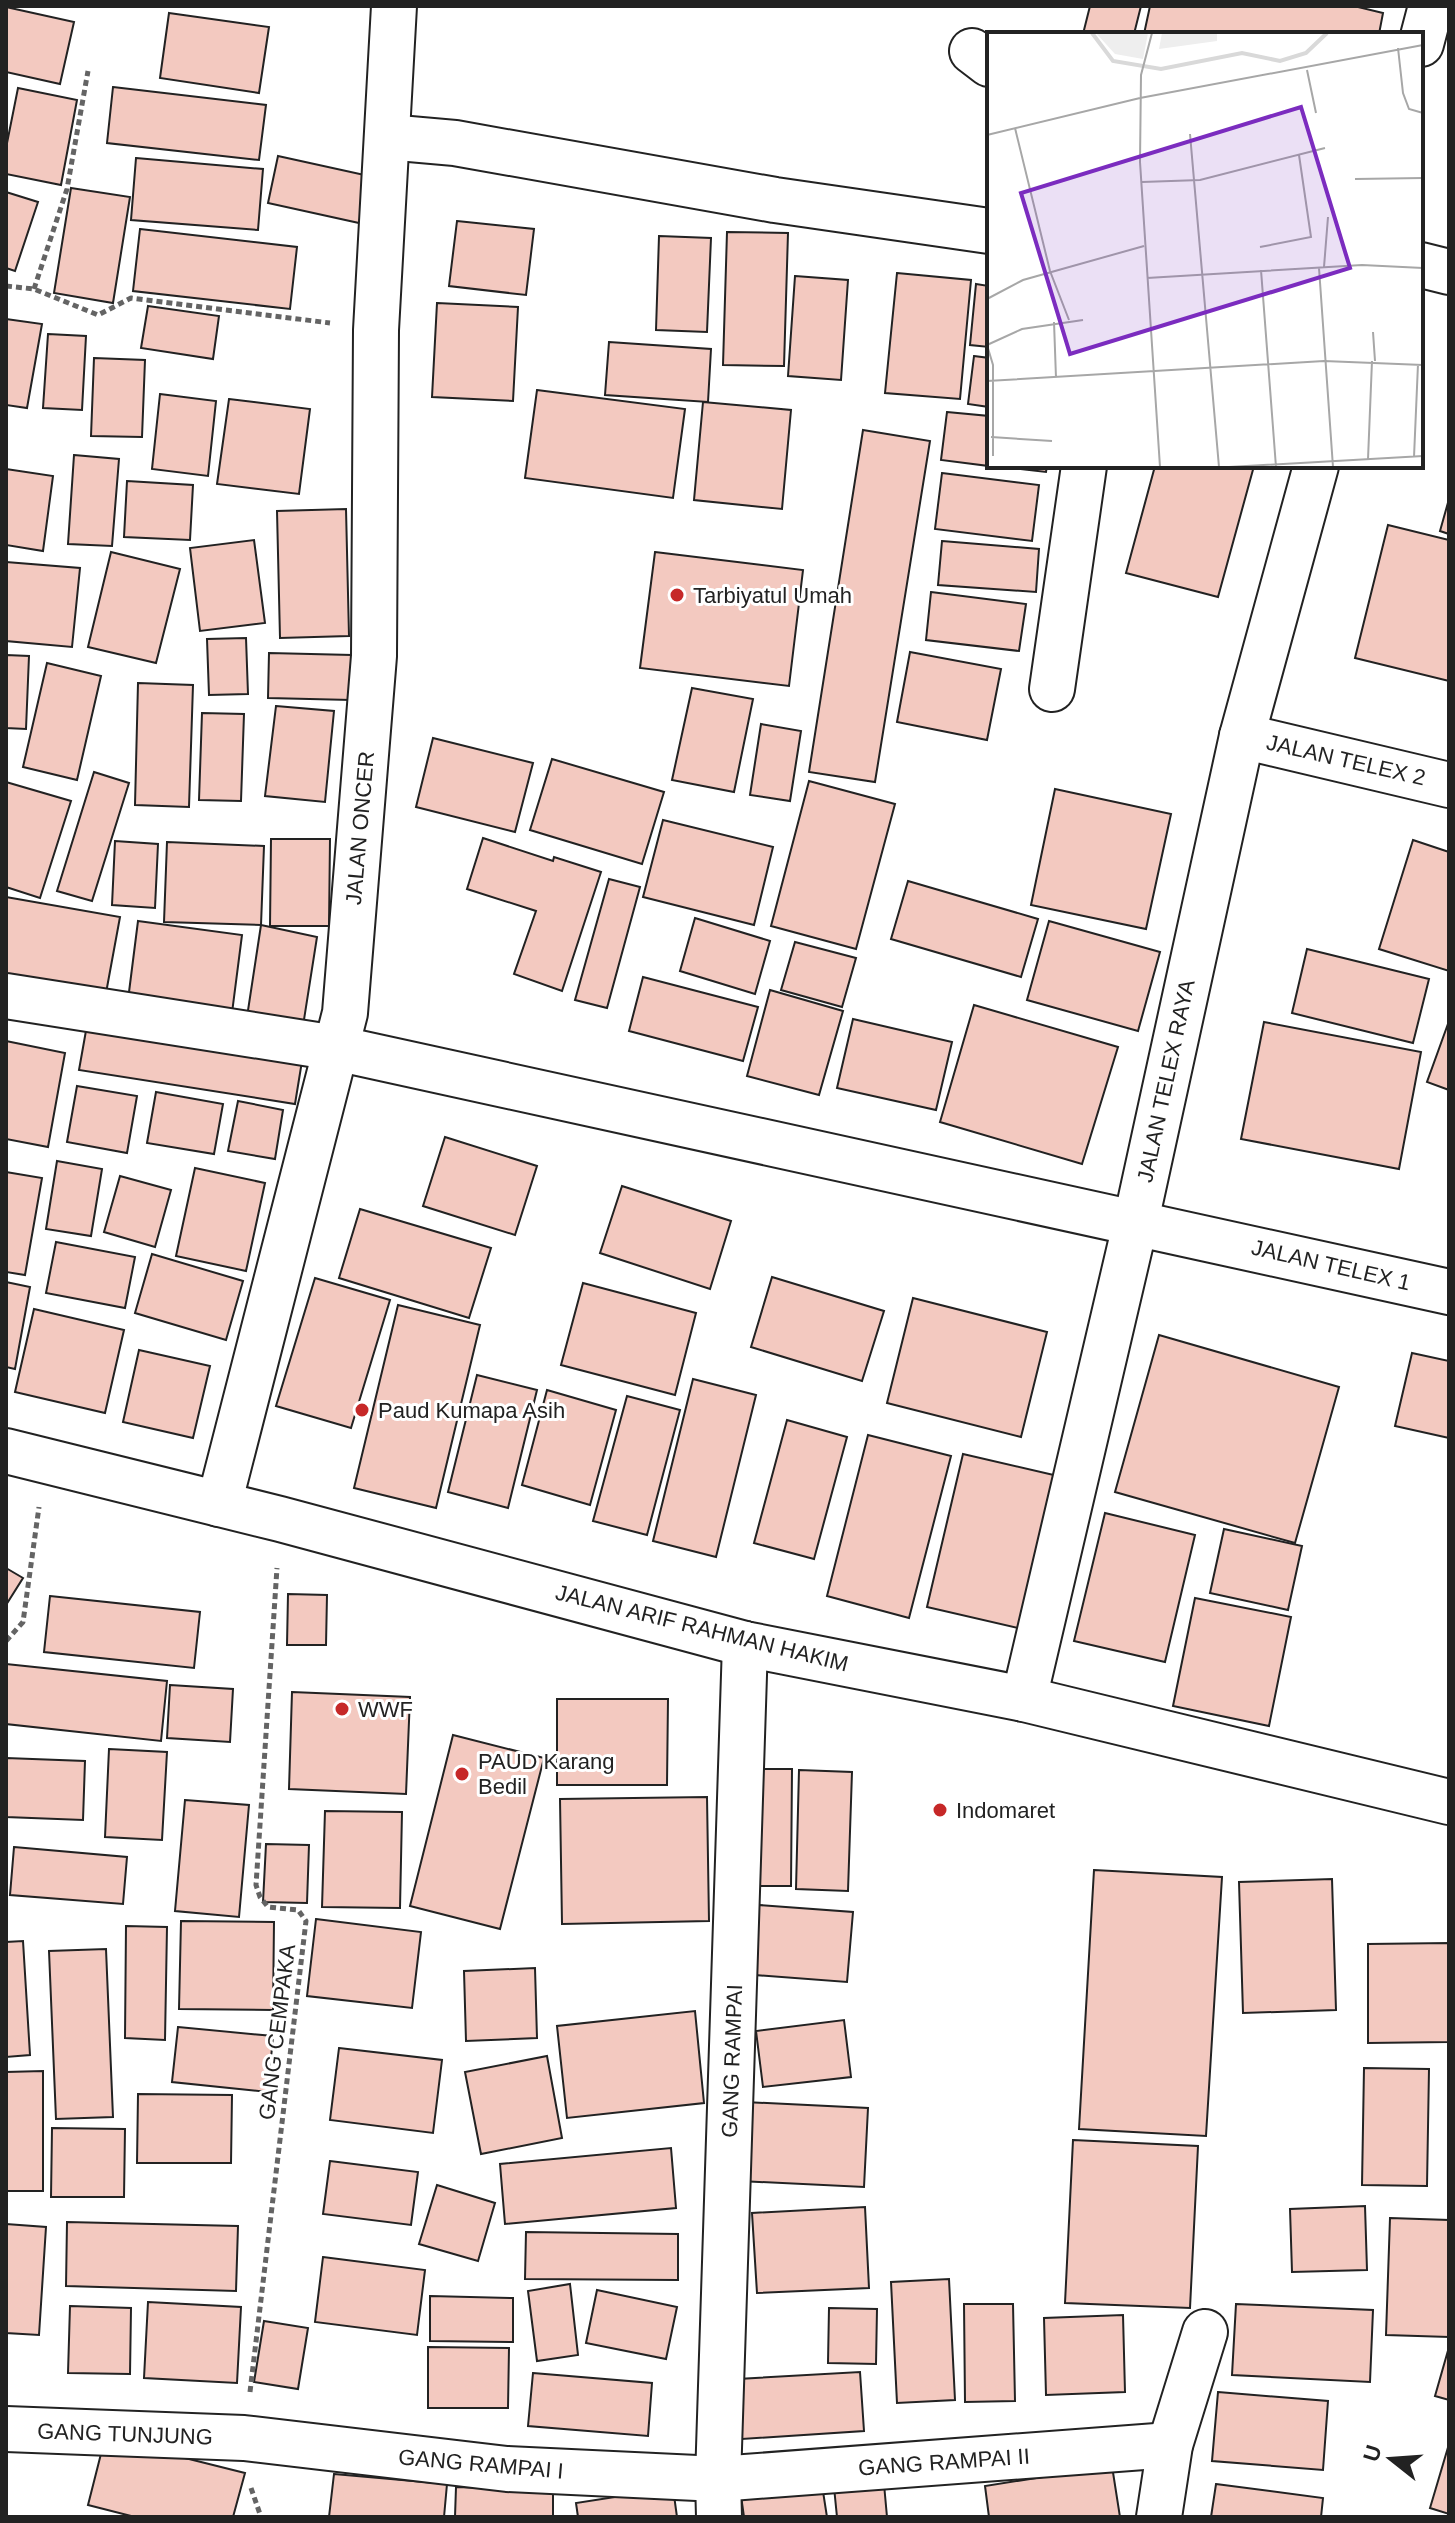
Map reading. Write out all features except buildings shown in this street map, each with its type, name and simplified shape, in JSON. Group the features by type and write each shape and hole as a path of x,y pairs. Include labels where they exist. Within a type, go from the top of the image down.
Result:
{"street":[{"name":"JALAN ONCER","path":"219,1504 345,1013 374,656 376,330 394,6"},
{"path":"1423,36 1431,6"},
{"path":"387,137 455,143 775,200 987,231"},
{"path":"1423,266 1449,272"},
{"path":"1052,689 1084,468"},
{"name":"JALAN TELEX RAYA","path":"1024,1699 1136,1221 1242,736 1315,468"},
{"name":"JALAN TELEX 2","path":"1242,736 1449,785"},
{"name":"JALAN TELEX 1","path":"6,996 336,1048 1214,1238 1449,1292"},
{"name":"JALAN ARIF RAHMAN HAKIM","path":"26,1457 280,1519 745,1644 1024,1699 1449,1802"},
{"name":"GANG RAMPAI","path":"719,2498 745,1644"},
{"path":"1159,2517 1170,2445 1205,2332"},
{"name":"GANG TUNJUNG","path":"6,2429 244,2438"},
{"name":"GANG RAMPAI I","path":"244,2438 719,2498"},
{"name":"GANG RAMPAI II","path":"719,2498 1170,2445"}],"path":[{"path":"34,289 67,189 88,71"},
{"path":"6,286 34,289 98,315 131,298 376,330"},
{"path":"6,1641 23,1622 26,1457"},
{"name":"GANG CEMPAKA","path":"244,2438 306,1921 298,1910 268,1907 256,1885 280,1519"}],"place":[{"name":"Tarbiyatul Umah","path":"677,595"},
{"name":"Paud Kumapa Asih","path":"362,1410"},
{"name":"WWF","path":"342,1709"},
{"name":"PAUD Karang Bedil","path":"462,1774"},
{"name":"Indomaret","path":"940,1810"}]}
